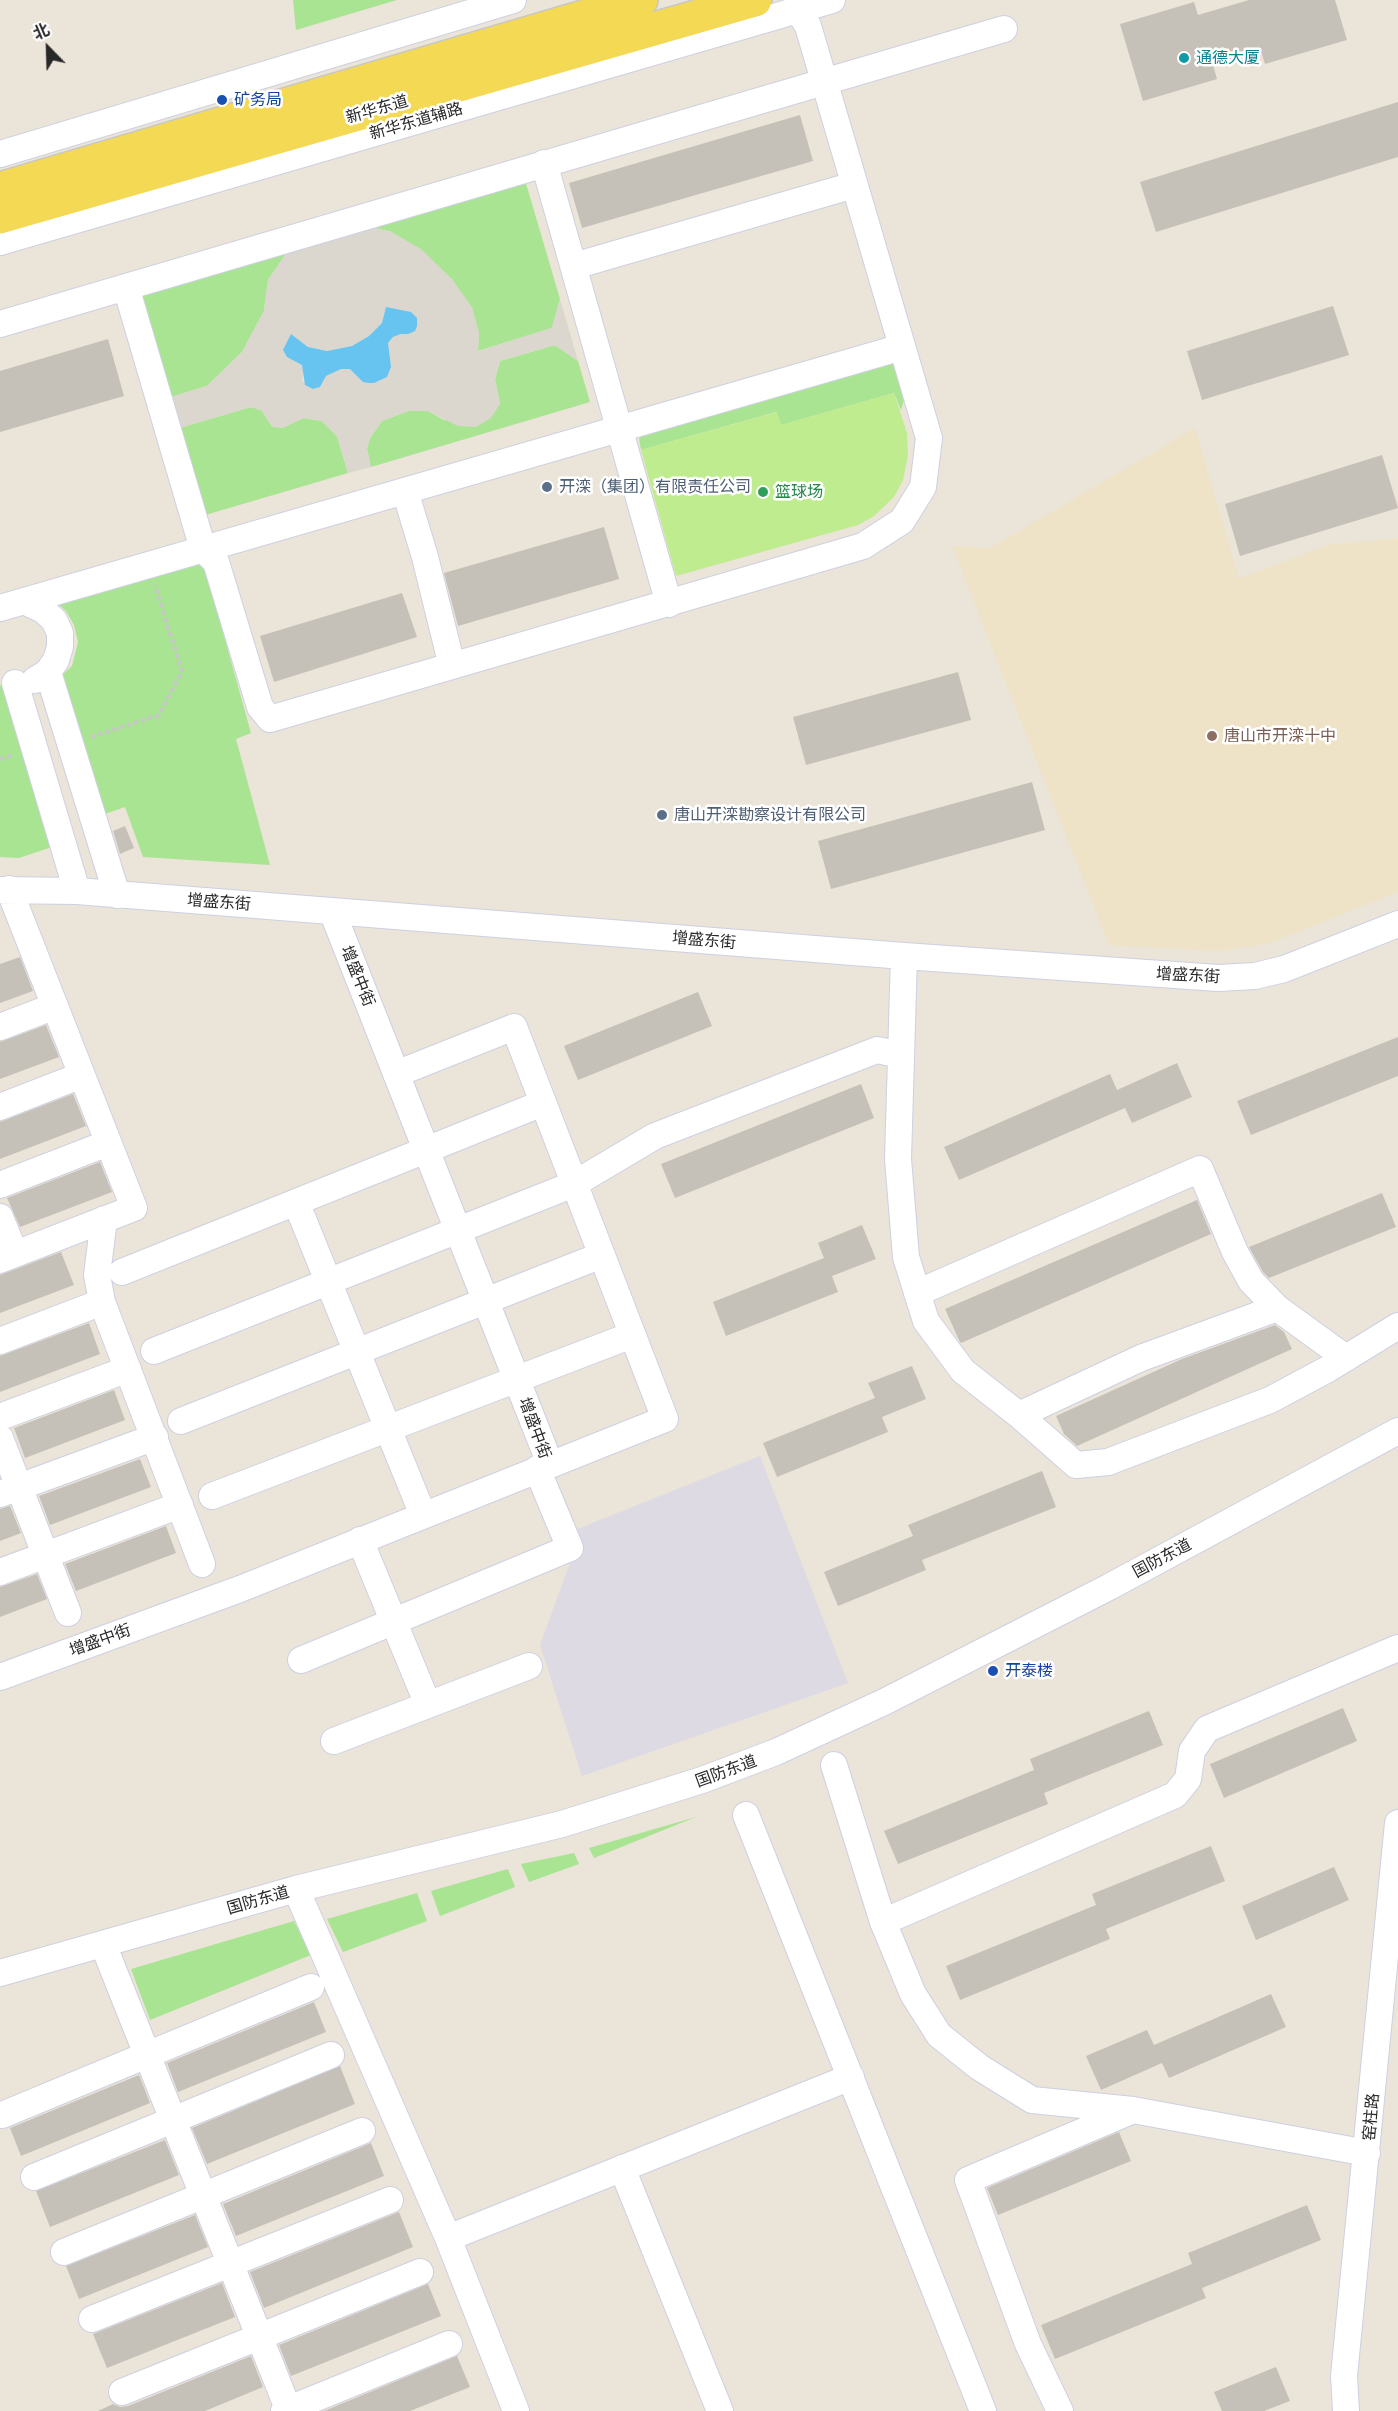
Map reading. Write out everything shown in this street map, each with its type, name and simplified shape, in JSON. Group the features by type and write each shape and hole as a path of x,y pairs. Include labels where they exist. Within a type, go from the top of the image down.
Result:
{"main road":[{"name":"新华东道","path":"0,189 641,0"},
{"name":"新华东道","path":"0,217 755,0"}],"street":[{"path":"0,154 513,0"},
{"name":"新华东道辅路","path":"0,242 832,0"},
{"path":"126,287 202,549 216,562 260,707 270,719 863,546 902,521 923,487 929,438 808,26 798,10"},
{"path":"0,324 1004,29"},
{"path":"544,163 669,604"},
{"path":"574,266 854,185"},
{"path":"12,605 902,347"},
{"path":"405,491 452,666"},
{"path":"12,605 44,610 54,620 60,633 60,647 56,660 48,672 27,683 7,681 77,891"},
{"path":"48,672 117,895"},
{"path":"0,1217 7,1257 134,1208 55,1006 4,890"},
{"name":"增盛东街","path":"4,890 77,891 904,956 1218,978 1255,976 1284,969 1398,924"},
{"name":"增盛中街","path":"0,1677 240,1588 544,1467 517,1379 332,911"},
{"path":"904,956 898,1160 906,1257 926,1321 963,1371 1019,1415 1076,1465 1108,1462 1270,1400 1398,1326"},
{"path":"0,1027 55,1006"},
{"path":"301,1660 570,1548 544,1467 665,1419 514,1027 396,1074"},
{"path":"154,1351 574,1184 655,1136 878,1050 901,1054"},
{"path":"0,1107 82,1076"},
{"path":"122,1272 543,1103"},
{"path":"0,1185 108,1143"},
{"path":"917,1293 1200,1169 1235,1252 1251,1281 1277,1308 1346,1358"},
{"path":"296,1203 423,1515"},
{"path":"104,1219 97,1275 102,1302 202,1564"},
{"path":"182,1421 602,1255"},
{"path":"0,1341 102,1302"},
{"path":"1019,1415 1142,1358 1277,1308"},
{"path":"212,1496 632,1335"},
{"path":"0,1418 128,1369"},
{"name":"国防东道","path":"0,1973 296,1889 562,1824 702,1780 776,1752 884,1702 1098,1593 1398,1431"},
{"path":"10,1491 154,1437"},
{"path":"0,1438 10,1491 46,1555 69,1613"},
{"path":"0,1572 180,1505"},
{"path":"360,1540 428,1705"},
{"path":"883,1922 1174,1795 1188,1779 1192,1751 1207,1729 1398,1648"},
{"path":"334,1741 529,1666"},
{"path":"834,1765 883,1922 913,1994 939,2035 979,2067 1032,2100 1132,2110 1367,2153"},
{"path":"746,1815 983,2411"},
{"name":"窑柱路","path":"1346,2411 1344,2376 1398,1825"},
{"path":"296,1889 448,2238 516,2411"},
{"path":"103,1944 287,2410 449,2344"},
{"path":"2,2115 311,1987"},
{"path":"34,2178 331,2055"},
{"path":"448,2238 850,2077"},
{"path":"1060,2411 1028,2344 968,2180 1132,2110"},
{"path":"64,2252 362,2131"},
{"path":"622,2168 720,2411"},
{"path":"92,2319 390,2200"},
{"path":"122,2392 420,2272"}],"path":[{"path":"70,743 159,715 182,671 152,577"}],"shaded area":[{"path":"366,226 390,231 421,249 452,279 472,307 479,332 478,351 552,328 560,299 578,361 555,345 500,361 495,379 500,404 491,418 476,427 458,426 428,411 408,411 382,421 370,438 367,449 371,467 348,473 337,436 322,421 304,418 282,428 272,427 261,410 251,407 176,429 168,398 207,386 242,352 264,311 268,280 290,248","holes":["382,323 408,334 393,337 388,343 389,372 360,377 350,369 341,369 326,376 320,387 302,381 304,370 302,364 297,361 291,334 308,347 327,351 352,346 369,336"]},
{"name":"唐山市开滦十中","path":"1195,428 1239,579 1328,545 1398,538 1398,892 1270,943 1221,951 1109,945 952,546 990,548"},
{"path":"760,1456 848,1683 582,1776 540,1645 571,1560 584,1553 575,1530"}],"green space":[{"path":"293,0 397,0 296,30"},
{"path":"525,180 560,299 552,328 478,351 479,332 366,226"},
{"path":"290,248 268,280 264,311 242,352 207,386 168,398 137,294"},
{"path":"555,345 578,361 590,402 371,467 367,449 370,438 382,421 408,411 428,411 444,420 500,404 495,379 500,361"},
{"path":"883,361 893,363 899,370 906,394 901,410 894,393 781,425 776,412 641,450 639,439 648,427"},
{"path":"894,393 907,433 908,455 903,480 894,497 874,516 858,525 676,576 641,450 777,412 781,425"},
{"path":"251,407 261,410 282,428 304,418 322,421 337,436 348,473 202,516 176,429"},
{"path":"194,561 204,564 251,733 236,739 270,865 143,857 125,807 102,815 60,677 72,666 78,642 74,625 66,611 55,601"},
{"path":"0,685 6,687 55,846 19,858 0,857"},
{"path":"696,1817 594,1858 589,1848"},
{"path":"574,1853 579,1864 529,1882 521,1864"},
{"path":"508,1869 515,1887 440,1916 431,1891"},
{"path":"417,1893 427,1921 343,1952 327,1919"},
{"path":"294,1921 311,1955 150,2020 131,1969"}],"water":[{"path":"386,307 411,312 417,318 415,331 393,337 388,343 391,367 387,377 374,383 363,382 350,369 341,369 326,376 320,387 313,389 305,385 302,365 287,357 283,350 291,334 308,347 327,351 352,346 369,336 382,323"}],"building":[{"name":"通德大厦","path":"1249,0 1335,0 1347,40 1265,64 1261,51 1213,65 1217,79 1143,101 1120,24 1194,2 1198,15"},
{"path":"1398,102 1398,157 1156,232 1140,182"},
{"path":"800,115 813,161 582,228 569,183"},
{"path":"1333,306 1349,355 1202,400 1187,351"},
{"path":"108,339 124,396 0,432 0,371"},
{"path":"1382,455 1398,508 1240,556 1225,504"},
{"path":"604,527 619,579 458,626 444,573"},
{"path":"402,593 417,637 274,682 260,636"},
{"path":"958,672 971,720 806,765 793,717"},
{"path":"1032,782 1045,830 831,889 818,841"},
{"path":"125,826 134,848 120,854 113,831"},
{"path":"20,957 33,991 0,1003 0,964"},
{"path":"698,992 712,1026 578,1080 564,1046"},
{"path":"46,1025 59,1057 0,1079 0,1042"},
{"path":"1398,1037 1398,1076 1251,1135 1237,1101"},
{"path":"1177,1063 1192,1097 1132,1123 1125,1108 959,1180 944,1147 1110,1074 1117,1090"},
{"path":"861,1084 874,1118 675,1198 661,1164"},
{"path":"73,1094 86,1126 0,1159 0,1122"},
{"path":"100,1162 112,1192 20,1227 7,1198"},
{"path":"1382,1193 1396,1227 1269,1278 1249,1247"},
{"path":"1197,1200 1211,1234 961,1343 959,1340 945,1309"},
{"path":"862,1225 876,1259 832,1276 838,1292 726,1336 713,1302 824,1258 818,1243"},
{"path":"61,1252 74,1285 0,1313 0,1275"},
{"path":"89,1323 100,1354 0,1392 0,1356"},
{"path":"1275,1325 1284,1332 1292,1349 1077,1446 1064,1434 1056,1416 1182,1359"},
{"path":"912,1366 926,1399 882,1417 888,1432 777,1477 763,1443 875,1398 868,1383"},
{"path":"114,1390 125,1420 25,1458 14,1428"},
{"path":"140,1459 151,1487 50,1525 39,1496"},
{"path":"1042,1471 1056,1507 922,1560 926,1570 838,1606 824,1572 913,1536 908,1525"},
{"path":"10,1506 21,1533 0,1541 0,1509"},
{"path":"166,1526 176,1553 76,1591 65,1564"},
{"path":"37,1574 47,1599 0,1617 0,1587"},
{"path":"1343,1708 1357,1741 1224,1798 1210,1764"},
{"path":"1149,1711 1163,1745 1044,1793 1048,1804 898,1864 884,1831 1034,1770 1030,1759"},
{"path":"1211,1846 1225,1881 1106,1929 1110,1939 960,2000 946,1966 1096,1905 1092,1894"},
{"path":"1334,1867 1349,1900 1256,1940 1242,1906"},
{"path":"1271,1994 1286,2027 1169,2078 1162,2063 1101,2090 1086,2056 1147,2030 1154,2045"},
{"path":"314,2002 326,2032 178,2092 167,2063"},
{"path":"340,2066 355,2104 207,2164 192,2128"},
{"path":"139,2075 150,2103 21,2156 10,2128"},
{"path":"1119,2132 1131,2161 998,2215 987,2188"},
{"path":"165,2140 179,2175 50,2227 36,2191"},
{"path":"371,2143 384,2176 236,2236 223,2204"},
{"path":"1307,2205 1321,2240 1202,2288 1206,2298 1055,2359 1041,2325 1192,2264 1188,2253"},
{"path":"399,2212 413,2247 264,2308 250,2272"},
{"path":"195,2215 208,2247 79,2299 66,2266"},
{"path":"222,2283 235,2317 107,2368 93,2334"},
{"path":"428,2284 441,2316 291,2376 279,2345"},
{"path":"251,2356 263,2387 205,2411 98,2411 113,2404 120,2407 128,2406"},
{"path":"457,2356 470,2387 410,2411 324,2411"},
{"path":"1276,2367 1290,2401 1264,2411 1222,2411 1214,2392"}],"place":[{"name":"通德大厦","path":"1184,58"},
{"name":"矿务局","path":"222,100"},
{"name":"开滦（集团）有限责任公司","path":"547,487"},
{"name":"篮球场","path":"763,492"},
{"name":"唐山市开滦十中","path":"1212,736"},
{"name":"唐山开滦勘察设计有限公司","path":"662,815"},
{"name":"开泰楼","path":"993,1671"}]}
